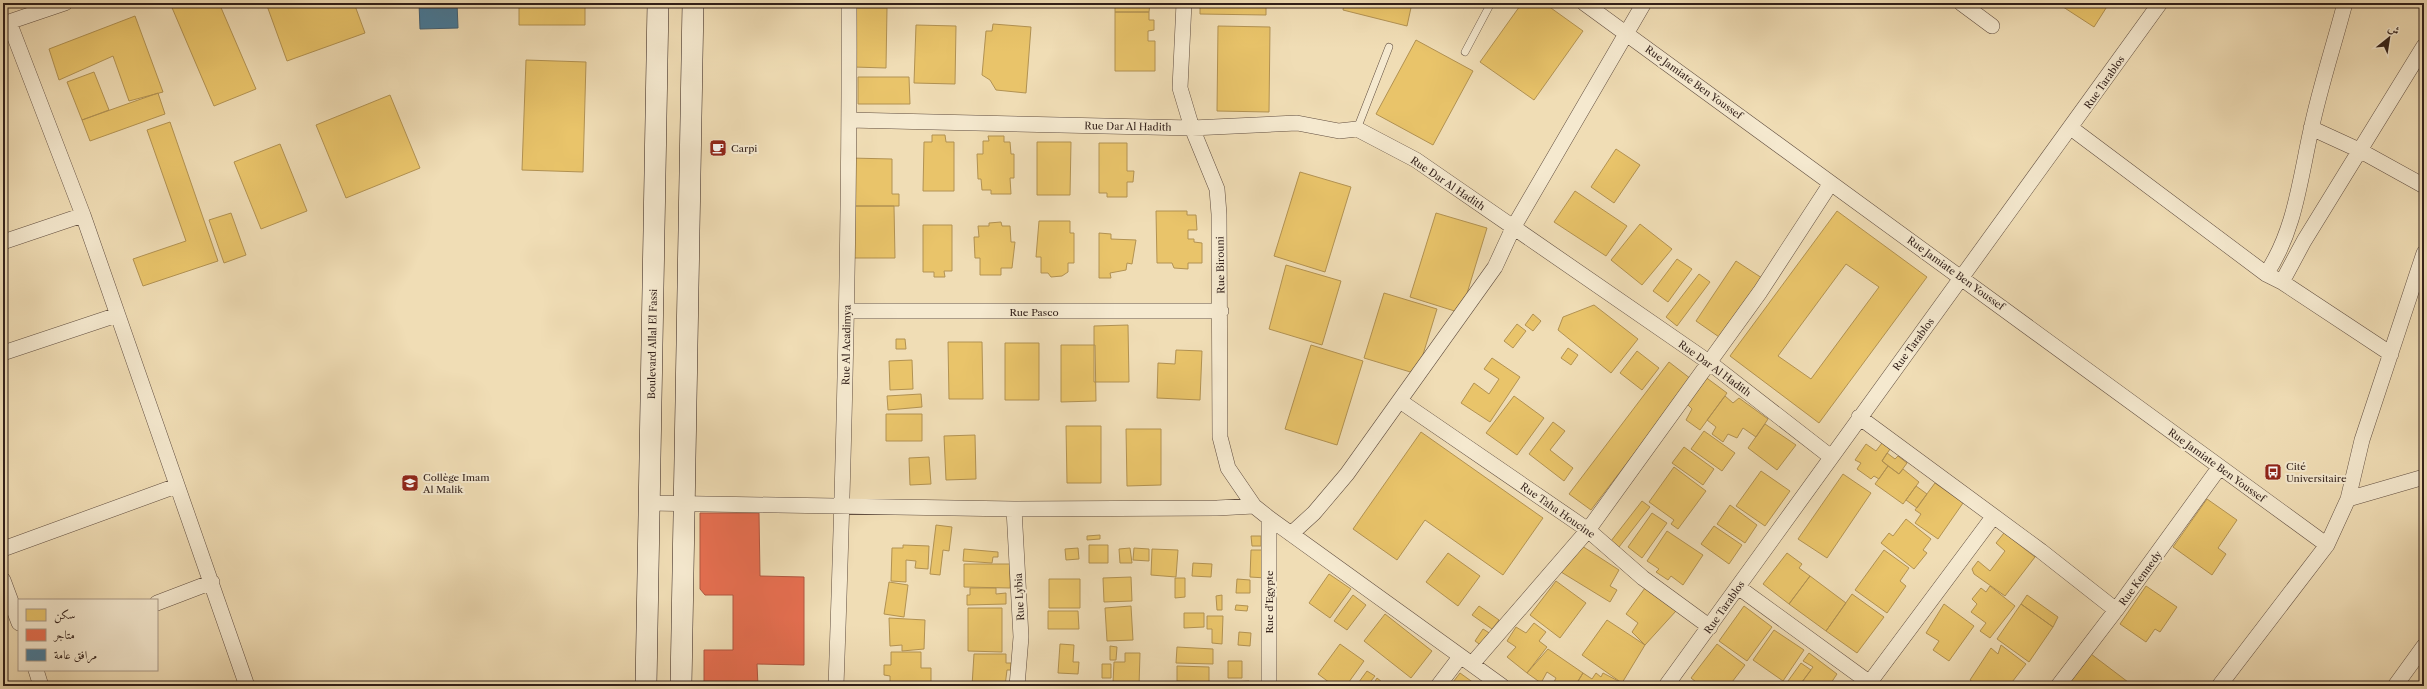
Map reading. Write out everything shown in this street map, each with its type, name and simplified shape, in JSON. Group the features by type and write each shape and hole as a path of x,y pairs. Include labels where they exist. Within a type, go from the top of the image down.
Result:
{"main road":[{"name":"Boulevard Allal El Fassi","path":"646,686 658,3"},
{"path":"681,686 693,3"}],"street":[{"path":"65,3 27,9 6,24 83,215 176,486 212,582 247,686"},
{"name":"Rue Al Acadimya","path":"836,686 847,311 850,120 849,3"},
{"name":"Rue Birouni","path":"1184,3 1180,88 1192,128 1216,189 1221,311 1220,437 1228,468 1254,506 1269,518 1502,686"},
{"name":"Rue Jamiate Ben Youssef","path":"1584,3 1627,32 2219,468 2327,545"},
{"path":"1291,534 1314,513 1347,474 1495,267 1513,228 1644,3"},
{"path":"1961,3 1992,26"},
{"name":"Rue Tarablos","path":"1666,686 1710,627 1859,417 1962,278 2160,3"},
{"path":"2266,274 2277,258 2287,234 2311,128 2345,3"},
{"path":"2282,282 2304,241 2424,46"},
{"name":"Rue Dar Al Hadith","path":"850,120 1192,128 1297,123 1339,131 1356,129 1416,160 1710,363 1831,457"},
{"path":"2071,128 2266,274 2282,282 2390,354"},
{"path":"2311,128 2359,150 2424,186"},
{"path":"1438,686 1466,660 1588,530 1710,363 1831,183"},
{"path":"3,242 83,215"},
{"path":"2219,686 2327,545 2348,499 2362,440 2424,253"},
{"name":"Rue Pasco","path":"847,311 1221,311"},
{"path":"3,353 117,315"},
{"name":"Rue Taha Houcine","path":"1400,401 1588,530 1643,578 1710,627"},
{"path":"1859,417 2116,610"},
{"name":"Rue Kennedy","path":"2058,686 2116,610 2219,468"},
{"path":"2348,499 2424,477"},
{"path":"3,548 176,486"},
{"path":"649,503 1014,509 1201,508 1254,506"},
{"name":"Rue Lybia","path":"1014,509 1021,637 1018,686"},
{"path":"1738,587 1870,685 1993,517"},
{"name":"Rue d'Egypte","path":"1269,518 1269,686"},
{"path":"3,580 18,620"},
{"path":"158,603 212,582"},
{"path":"2395,686 2424,646"},
{"path":"36,671 41,686"}],"lane":[{"path":"1465,52 1491,3"},
{"path":"1356,129 1389,46"}],"building: سكن":[{"path":"170,3 219,3 256,89 214,106"},
{"path":"266,3 354,3 365,33 287,61"},
{"path":"519,3 585,3 585,25 519,25"},
{"path":"854,3 886,3 886,5 854,5"},
{"path":"1115,3 1150,3 1149,12 1115,12"},
{"path":"1200,3 1266,3 1266,15 1200,14"},
{"path":"1344,3 1412,3 1407,26 1343,10"},
{"path":"1522,3 1544,3 1583,31 1534,100 1480,62"},
{"path":"2057,3 2106,3 2108,5 2094,27"},
{"path":"854,8 887,8 886,68 854,67"},
{"path":"1115,12 1149,12 1149,20 1154,20 1154,30 1148,31 1148,41 1155,41 1155,71 1115,71"},
{"path":"135,16 163,92 129,101 113,56 59,80 49,49"},
{"path":"993,24 1031,27 1026,93 996,90 990,80 982,75 986,31 992,31"},
{"path":"916,25 956,26 955,84 914,83"},
{"path":"1218,26 1270,27 1269,112 1217,111"},
{"path":"1416,40 1473,71 1433,145 1376,114"},
{"path":"526,60 586,62 583,172 522,170"},
{"path":"94,72 109,110 82,120 67,82"},
{"path":"858,77 909,77 910,104 858,104"},
{"path":"158,93 165,114 90,141 82,120"},
{"path":"390,95 420,168 346,198 316,125"},
{"path":"170,122 218,261 143,286 133,259 186,241 147,130"},
{"path":"932,135 945,135 946,142 954,142 954,191 923,191 924,142 932,142"},
{"path":"988,136 1004,136 1004,142 1010,142 1011,154 1014,154 1014,178 1010,178 1011,194 991,194 991,190 982,190 981,179 978,179 977,154 983,154 983,141 989,141"},
{"path":"1037,142 1071,142 1070,195 1037,195"},
{"path":"1099,143 1127,143 1127,171 1134,171 1133,182 1127,182 1127,197 1107,197 1107,193 1099,193"},
{"path":"280,144 307,211 261,229 234,162"},
{"path":"1616,149 1640,165 1614,203 1591,187"},
{"path":"850,158 892,159 892,194 899,194 899,206 851,206"},
{"path":"1300,172 1351,187 1325,272 1274,256"},
{"path":"1575,191 1627,226 1606,256 1554,222"},
{"path":"851,206 894,206 895,258 851,258"},
{"path":"1156,211 1187,211 1187,215 1196,215 1197,230 1188,230 1188,239 1194,239 1194,242 1202,243 1202,263 1188,263 1188,269 1174,268 1172,263 1157,263"},
{"path":"1837,211 1927,277 1819,423 1730,356","holes":["1846,264 1879,287 1811,379 1778,356"]},
{"path":"231,213 246,255 224,263 209,220"},
{"path":"1436,213 1487,228 1461,313 1410,297"},
{"path":"1039,221 1070,221 1070,233 1074,233 1074,263 1068,263 1068,272 1062,276 1051,277 1048,273 1041,273 1041,257 1036,257"},
{"path":"1001,222 1002,226 1010,226 1011,242 1015,242 1012,268 1001,268 1001,275 980,275 980,258 975,258 974,237 979,237 978,226 989,226 989,223"},
{"path":"1640,224 1672,249 1642,285 1611,260"},
{"path":"923,225 952,225 952,271 944,271 945,277 934,277 934,272 923,272"},
{"path":"1099,233 1111,234 1111,239 1136,240 1132,264 1127,263 1126,270 1110,273 1111,278 1099,278"},
{"path":"1677,259 1692,269 1668,302 1653,291"},
{"path":"1736,261 1762,278 1722,339 1696,321"},
{"path":"1286,265 1341,281 1322,345 1269,329"},
{"path":"1699,274 1710,282 1677,326 1666,317"},
{"path":"1384,293 1437,309 1417,374 1364,358"},
{"path":"1594,305 1638,339 1611,373 1558,330 1563,317"},
{"path":"1533,314 1541,321 1533,331 1525,325"},
{"path":"1517,324 1526,331 1513,348 1504,341"},
{"path":"1128,325 1129,382 1094,382 1094,326"},
{"path":"896,339 905,339 906,349 896,349"},
{"path":"948,342 982,342 983,399 949,399"},
{"path":"1005,343 1039,343 1039,400 1005,400"},
{"path":"1061,345 1095,345 1096,401 1061,402"},
{"path":"1311,345 1363,361 1337,445 1285,429"},
{"path":"1568,348 1578,355 1571,365 1561,358"},
{"path":"1176,350 1202,351 1200,400 1157,398 1158,363 1175,364"},
{"path":"1637,351 1659,368 1642,390 1620,373"},
{"path":"1492,358 1520,377 1490,422 1461,403 1474,383 1489,394 1499,379 1484,369"},
{"path":"912,360 913,389 890,390 889,361"},
{"path":"1669,362 1691,379 1591,510 1569,494"},
{"path":"1704,376 1727,393 1700,430 1686,420 1692,409 1686,403"},
{"path":"921,394 922,407 888,410 887,396"},
{"path":"1514,396 1544,418 1517,455 1486,433"},
{"path":"1725,396 1733,403 1739,398 1768,419 1756,437 1743,428 1737,438 1728,434 1723,442 1712,434 1716,427 1707,420"},
{"path":"886,414 922,414 922,441 886,441"},
{"path":"1553,422 1565,431 1550,450 1573,468 1564,481 1529,454"},
{"path":"1765,424 1796,445 1777,470 1748,448"},
{"path":"1066,426 1101,426 1101,483 1067,483"},
{"path":"1126,429 1161,429 1161,485 1127,486"},
{"path":"1704,431 1735,453 1722,471 1691,449"},
{"path":"1421,432 1543,518 1503,575 1425,520 1397,560 1353,529"},
{"path":"975,435 976,479 946,480 944,436"},
{"path":"1882,443 1890,449 1882,461 1888,466 1879,479 1874,476 1871,479 1857,469 1861,463 1855,460 1866,444 1876,451"},
{"path":"1684,447 1714,469 1703,485 1672,463"},
{"path":"1887,453 1895,459 1898,456 1907,463 1899,474 1882,461"},
{"path":"929,457 931,484 910,485 909,458"},
{"path":"1888,466 1899,474 1903,469 1919,482 1903,504 1875,484"},
{"path":"1674,467 1706,491 1678,529 1671,524 1674,520 1649,502"},
{"path":"1761,471 1790,491 1765,526 1736,506"},
{"path":"1843,474 1871,493 1827,558 1798,539"},
{"path":"1935,483 1963,503 1938,539 1915,523 1921,514 1915,510"},
{"path":"1916,486 1927,494 1917,508 1906,500"},
{"path":"2207,499 2237,520 2218,548 2226,554 2212,575 2173,547"},
{"path":"1642,501 1650,507 1619,547 1611,541"},
{"path":"1730,505 1757,525 1745,543 1717,524"},
{"path":"1652,513 1667,523 1642,558 1628,547"},
{"path":"1906,519 1931,539 1923,550 1927,553 1914,569 1881,543 1889,533 1893,536"},
{"path":"936,525 952,527 949,551 943,550 940,575 930,574"},
{"path":"1714,526 1742,545 1729,564 1701,544"},
{"path":"1667,531 1703,555 1683,585 1671,576 1668,580 1656,572 1659,569 1647,561"},
{"path":"2004,533 2035,557 2005,596 1974,574 1972,569 1978,561 1990,571 2005,551 1996,543"},
{"path":"1100,535 1100,539 1087,540 1087,536"},
{"path":"1251,536 1261,536 1261,546 1252,546"},
{"path":"903,545 929,546 928,569 915,568 916,561 906,560 906,582 891,581 892,548 903,548"},
{"path":"1089,545 1108,545 1108,563 1089,563"},
{"path":"1582,546 1619,570 1610,586 1617,590 1610,602 1561,572"},
{"path":"1078,548 1079,559 1066,560 1065,549"},
{"path":"1130,548 1132,563 1120,563 1119,549"},
{"path":"1134,548 1149,549 1149,561 1133,560"},
{"path":"964,549 998,552 998,557 993,557 992,563 963,561"},
{"path":"1152,549 1178,550 1176,577 1151,575"},
{"path":"1251,550 1267,550 1266,578 1250,577"},
{"path":"1884,550 1909,568 1900,581 1906,586 1887,613 1855,590"},
{"path":"1448,553 1480,576 1458,606 1426,582"},
{"path":"1787,553 1802,564 1799,568 1810,576 1789,604 1763,584"},
{"path":"1193,563 1212,564 1211,577 1192,576"},
{"path":"964,564 1010,564 1010,588 964,587"},
{"path":"1329,574 1351,589 1330,618 1309,603"},
{"path":"1810,576 1846,603 1826,631 1789,604"},
{"path":"1131,577 1132,601 1104,602 1103,578"},
{"path":"1175,578 1185,578 1185,597 1175,598"},
{"path":"1049,579 1080,579 1080,608 1049,608"},
{"path":"1237,579 1250,580 1250,593 1236,593"},
{"path":"1556,581 1586,603 1560,638 1530,615"},
{"path":"889,582 908,585 904,617 884,614"},
{"path":"1990,586 2015,606 1990,638 1980,631 1986,623 1971,612 1977,604 1972,599 1981,588 1986,592"},
{"path":"2146,586 2177,607 2160,632 2155,629 2146,642 2120,624"},
{"path":"970,588 996,588 996,594 1006,593 1006,604 967,605 967,595 970,595"},
{"path":"1645,588 1676,611 1645,645 1632,632 1638,623 1626,614"},
{"path":"1852,594 1884,617 1857,653 1826,631"},
{"path":"1222,595 1222,610 1217,610 1216,596"},
{"path":"1353,595 1366,605 1347,630 1334,621"},
{"path":"2027,595 2058,617 2053,627 2021,604"},
{"path":"1944,604 1974,626 1949,661 1933,650 1939,641 1926,633"},
{"path":"2021,604 2053,627 2029,662 1997,639"},
{"path":"1236,605 1248,606 1247,611 1235,610"},
{"path":"1131,606 1133,640 1107,641 1105,608"},
{"path":"1479,606 1499,620 1492,629 1472,615"},
{"path":"1744,606 1772,627 1747,661 1719,641"},
{"path":"968,608 1002,608 1002,652 968,651"},
{"path":"1048,611 1078,611 1079,629 1048,629"},
{"path":"1184,613 1204,613 1204,627 1184,628"},
{"path":"1385,614 1432,651 1411,678 1364,641"},
{"path":"1207,616 1223,616 1222,644 1212,643 1212,629 1207,629"},
{"path":"889,618 925,620 924,649 902,651 902,645 890,646"},
{"path":"1607,620 1645,645 1622,683 1582,655"},
{"path":"1534,623 1546,632 1539,641 1547,647 1527,673 1507,657 1516,647 1507,641 1516,627 1526,633"},
{"path":"1483,629 1491,634 1482,646 1475,641"},
{"path":"1774,630 1804,650 1783,681 1753,660"},
{"path":"1239,632 1251,633 1250,646 1238,645"},
{"path":"1060,644 1074,645 1073,662 1079,662 1078,674 1058,673"},
{"path":"1340,644 1364,661 1346,686 1334,686 1318,674"},
{"path":"1717,644 1745,665 1729,686 1701,686 1691,678"},
{"path":"2001,645 2026,664 2009,686 1978,686 1970,680 1991,648 1998,654"},
{"path":"1110,646 1117,647 1116,660 1110,660"},
{"path":"1177,647 1213,649 1213,664 1176,663"},
{"path":"1548,649 1583,673 1575,686 1552,686 1556,678 1547,672 1541,683 1527,673"},
{"path":"891,652 921,652 921,668 931,668 931,684 890,684 890,676 884,675 884,665 891,665"},
{"path":"1125,653 1140,653 1139,686 1099,686 1099,682 1113,683 1114,662 1125,662"},
{"path":"1809,653 1837,674 1829,686 1799,686 1813,667 1803,661"},
{"path":"974,654 1006,654 1006,663 1011,663 1011,670 1007,670 1005,686 972,686"},
{"path":"2091,654 2128,682 2126,686 2066,686"},
{"path":"1228,661 1242,661 1242,678 1228,678"},
{"path":"1801,663 1811,670 1799,686 1795,686 1788,681"},
{"path":"1102,664 1111,664 1111,678 1102,678"},
{"path":"1177,666 1209,667 1209,682 1177,681"},
{"path":"1367,671 1375,676 1367,686 1356,686"},
{"path":"1460,673 1478,686 1450,686"},
{"path":"1583,673 1592,679 1596,673 1601,677 1603,673 1622,683 1619,686 1575,686"},
{"path":"1377,678 1387,686 1372,686"},
{"path":"1249,681 1249,686 1230,686 1230,682"}],"building: متاجر":[{"path":"700,513 759,513 760,576 804,577 804,665 757,664 758,686 704,686 704,650 733,650 733,595 705,595 700,589"}],"building: مرافق عامة":[{"path":"419,3 457,3 458,28 420,29"}],"place":[{"name":"Carpi","path":"718,148"},
{"name":"Cité Universitaire","path":"2273,472"},
{"name":"Collège Imam Al Malik","path":"410,483"}]}
